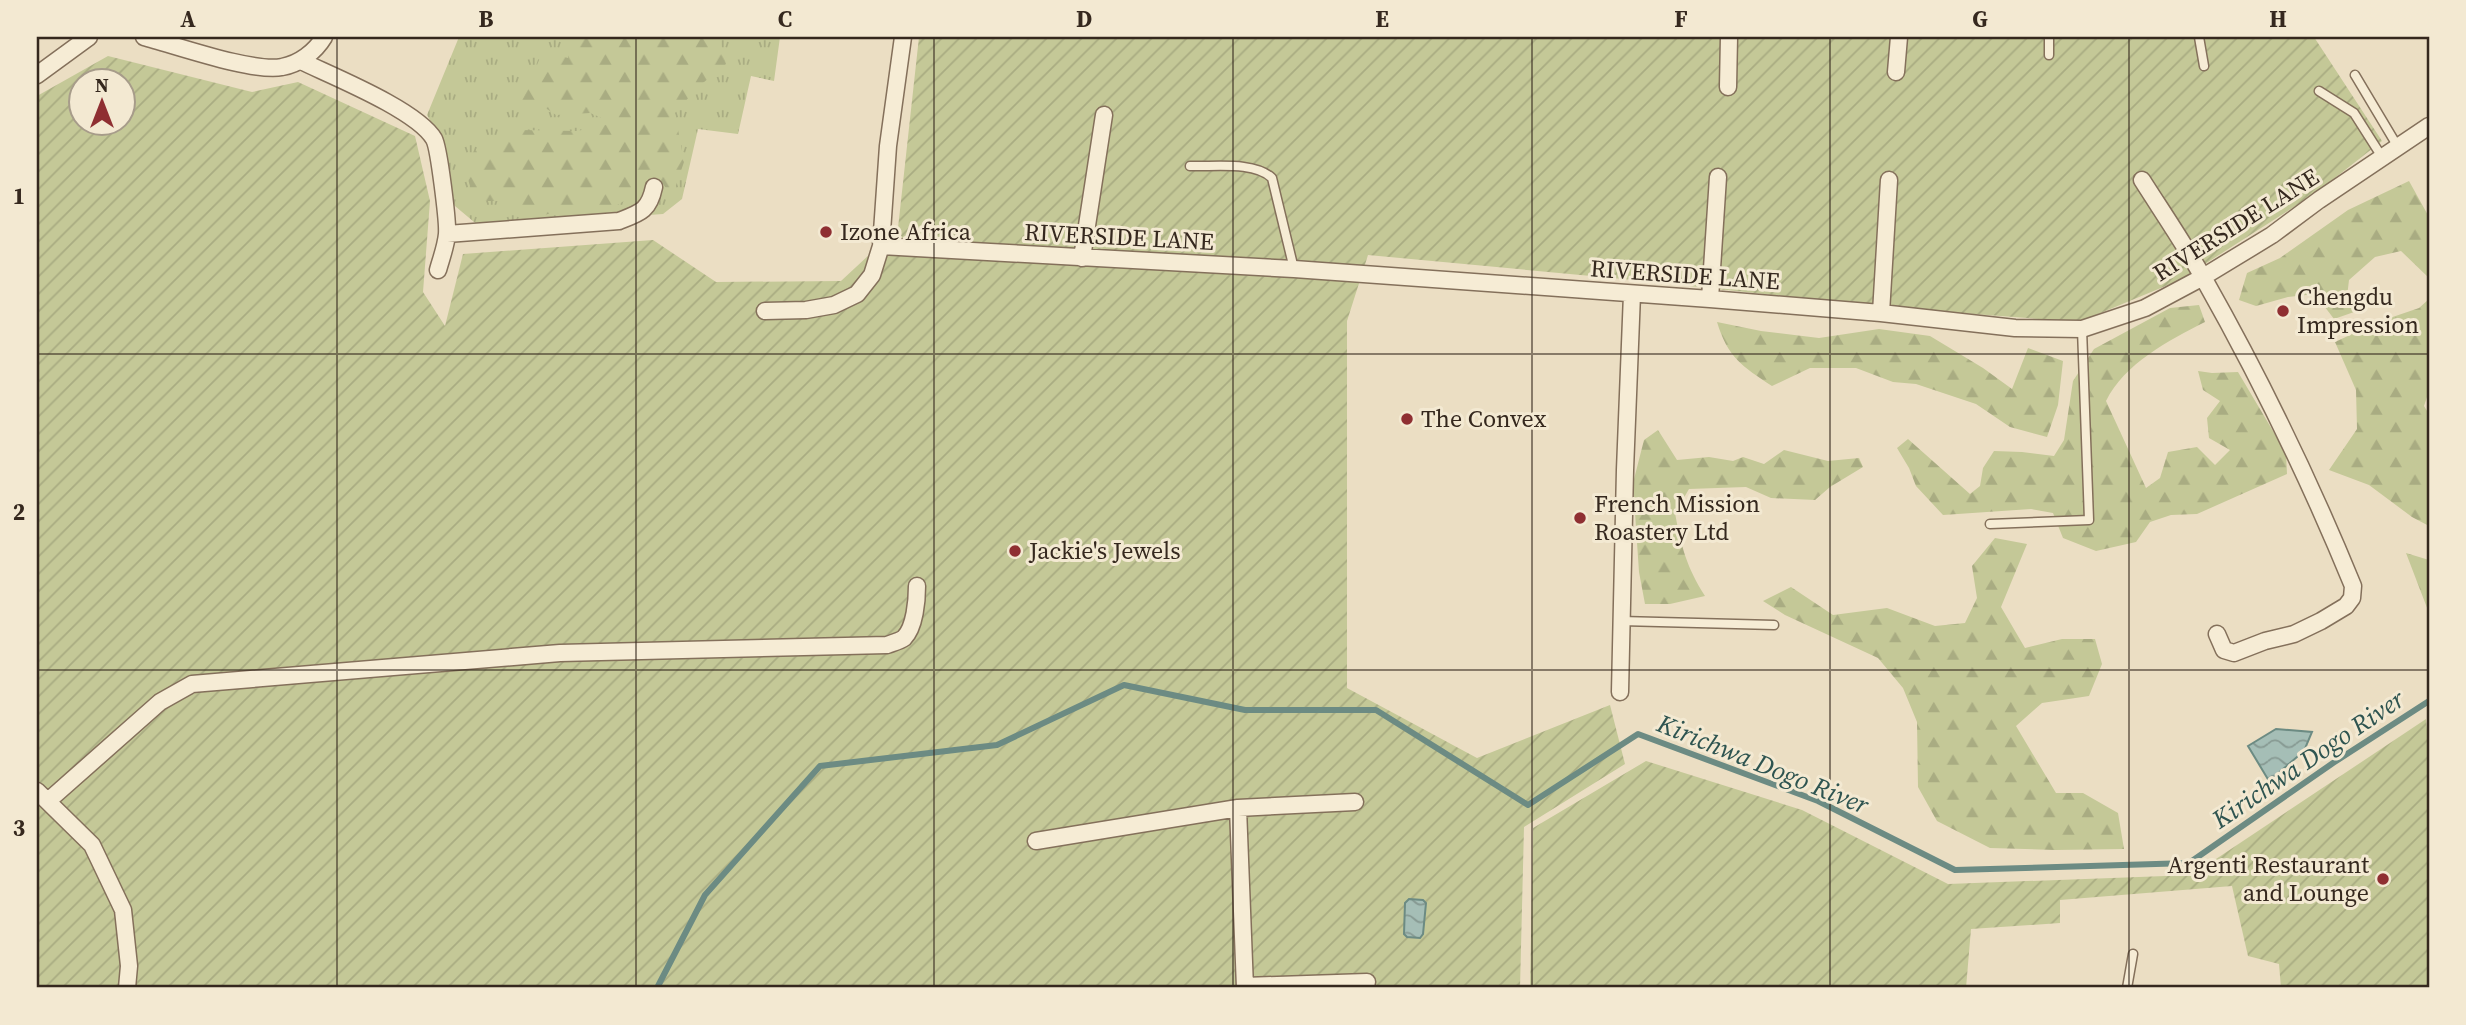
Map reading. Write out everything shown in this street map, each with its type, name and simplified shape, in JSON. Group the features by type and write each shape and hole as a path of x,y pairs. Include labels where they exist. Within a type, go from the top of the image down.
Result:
{"street":[{"path":"37,75 89,37"},
{"path":"144,37 259,68 281,68 301,61 324,37"},
{"path":"765,311 806,310 834,305 857,294 872,275 881,246 888,146 903,37"},
{"path":"1728,87 1729,37"},
{"path":"1896,72 1899,37"},
{"path":"301,61 382,100 414,119 434,139 447,234 438,270"},
{"path":"1082,258 1104,115"},
{"name":"RIVERSIDE LANE","path":"881,246 1294,269 1710,299 1881,313 2015,328 2082,329 2145,308 2203,277 2272,235 2429,126"},
{"path":"1710,299 1718,177"},
{"path":"1881,313 1889,180"},
{"path":"2142,180 2203,277 2323,513 2353,586 2352,598 2346,606 2294,634 2264,641 2234,653 2224,650 2217,634"},
{"path":"447,234 619,220 639,213 651,203 654,187"},
{"path":"1620,692 1632,294"},
{"path":"127,988 129,966 123,910 92,845 42,796 160,702 192,684 560,653 887,645 904,638 918,600 917,586"},
{"path":"1036,841 1238,808 1355,802"},
{"path":"1238,808 1245,987 1367,982"}],"lane":[{"path":"2049,37 2049,55"},
{"path":"2199,37 2204,66"},
{"path":"2355,75 2398,147"},
{"path":"2319,91 2354,113 2382,157"},
{"path":"1190,166 1265,171 1272,178 1294,269"},
{"path":"1990,524 2089,520 2082,329"},
{"path":"1621,621 1774,625"},
{"path":"2127,988 2133,954"}],"green space":[{"path":"459,37 780,37 774,81 751,76 738,134 698,129 682,199 663,214 480,227 449,201 442,141 427,115"},
{"path":"564,37 719,37 726,64 698,87 675,113 684,162 672,197 657,175 640,191 606,212 572,208 532,218 516,201 475,201 462,161 480,147 519,130 577,131 614,123 590,113 556,115 544,107 514,113 527,91 543,51 568,58 568,40"},
{"path":"919,37 2314,37 2382,141 2317,192 2180,280 2079,322 1893,308 1368,255 1347,321 1347,688 1477,758 1610,705 1625,764 1524,827 1520,988 37,988 37,96 66,80 66,136 136,136 136,66 90,66 108,56 252,92 298,82 415,136 430,201 423,292 445,326 463,254 653,240 716,282 841,281 898,228"},
{"path":"2409,181 2429,217 2429,278 2401,251 2375,257 2349,280 2347,297 2357,311 2334,319 2315,294 2288,297 2256,306 2239,300 2247,273 2280,258 2348,210"},
{"path":"2429,299 2429,391 2424,406 2429,414 2429,526 2412,517 2369,485 2329,470 2357,429 2356,390 2335,342 2378,322 2419,308"},
{"path":"2199,305 2205,322 2162,345 2136,364 2114,387 2106,401 2146,488 2160,478 2168,452 2197,447 2215,465 2230,450 2209,438 2207,418 2220,401 2203,390 2198,371 2238,372 2286,453 2287,474 2197,514 2171,515 2150,522 2136,542 2096,551 2063,538 2053,513 2031,509 1943,515 1916,486 1897,448 1908,439 1970,494 1980,486 1983,468 1994,451 2054,456 2064,440 2073,381 2094,349 2170,308"},
{"path":"1717,322 1819,338 1879,329 1930,336 2012,389 2028,348 2063,361 2058,405 2047,437 2010,427 1976,404 1916,384 1893,382 1856,368 1810,368 1772,386 1737,360 1726,344"},
{"path":"1658,430 1677,460 1709,457 1733,461 1743,457 1764,464 1784,450 1828,461 1859,458 1863,467 1830,487 1815,500 1771,498 1746,487 1689,489 1675,513 1686,556 1705,596 1670,604 1645,604 1639,572 1633,483 1644,440"},
{"path":"1995,538 2027,544 2001,607 2025,648 2062,639 2095,639 2102,664 2089,696 2042,703 2016,726 2056,793 2083,793 2118,813 2124,849 1990,848 1937,821 1918,787 1917,722 1903,688 1878,658 1785,615 1763,601 1791,587 1833,615 1887,608 1935,626 1965,623 1977,598 1972,566"},
{"path":"2406,553 2429,560 2429,613"},
{"path":"2426,719 2429,750 2429,988 2281,988 2279,964 2248,956 2232,886 2060,900 2060,923 1971,929 1966,988 1530,988 1533,828 1646,761 1802,810 1948,884 2192,875"}],"water":[{"path":"2276,729 2312,732 2304,751 2269,781 2248,746"},
{"path":"1409,899 1423,900 1426,903 1423,934 1420,938 1407,937 1404,934 1405,903"}],"waterway":[{"name":"Kirichwa Dogo River","path":"657,988 705,895 820,766 997,745 1124,685 1245,710 1376,710 1528,805 1638,734 1818,801 1955,870 2189,863 2333,763 2429,701"}],"place":[{"name":"Izone Africa","path":"826,232"},
{"name":"Chengdu Impression","path":"2283,311"},
{"name":"The Convex","path":"1407,419"},
{"name":"French Mission Roastery Ltd","path":"1580,518"},
{"name":"Jackie's Jewels","path":"1015,551"},
{"name":"Argenti Restaurant and Lounge","path":"2383,879"}]}
